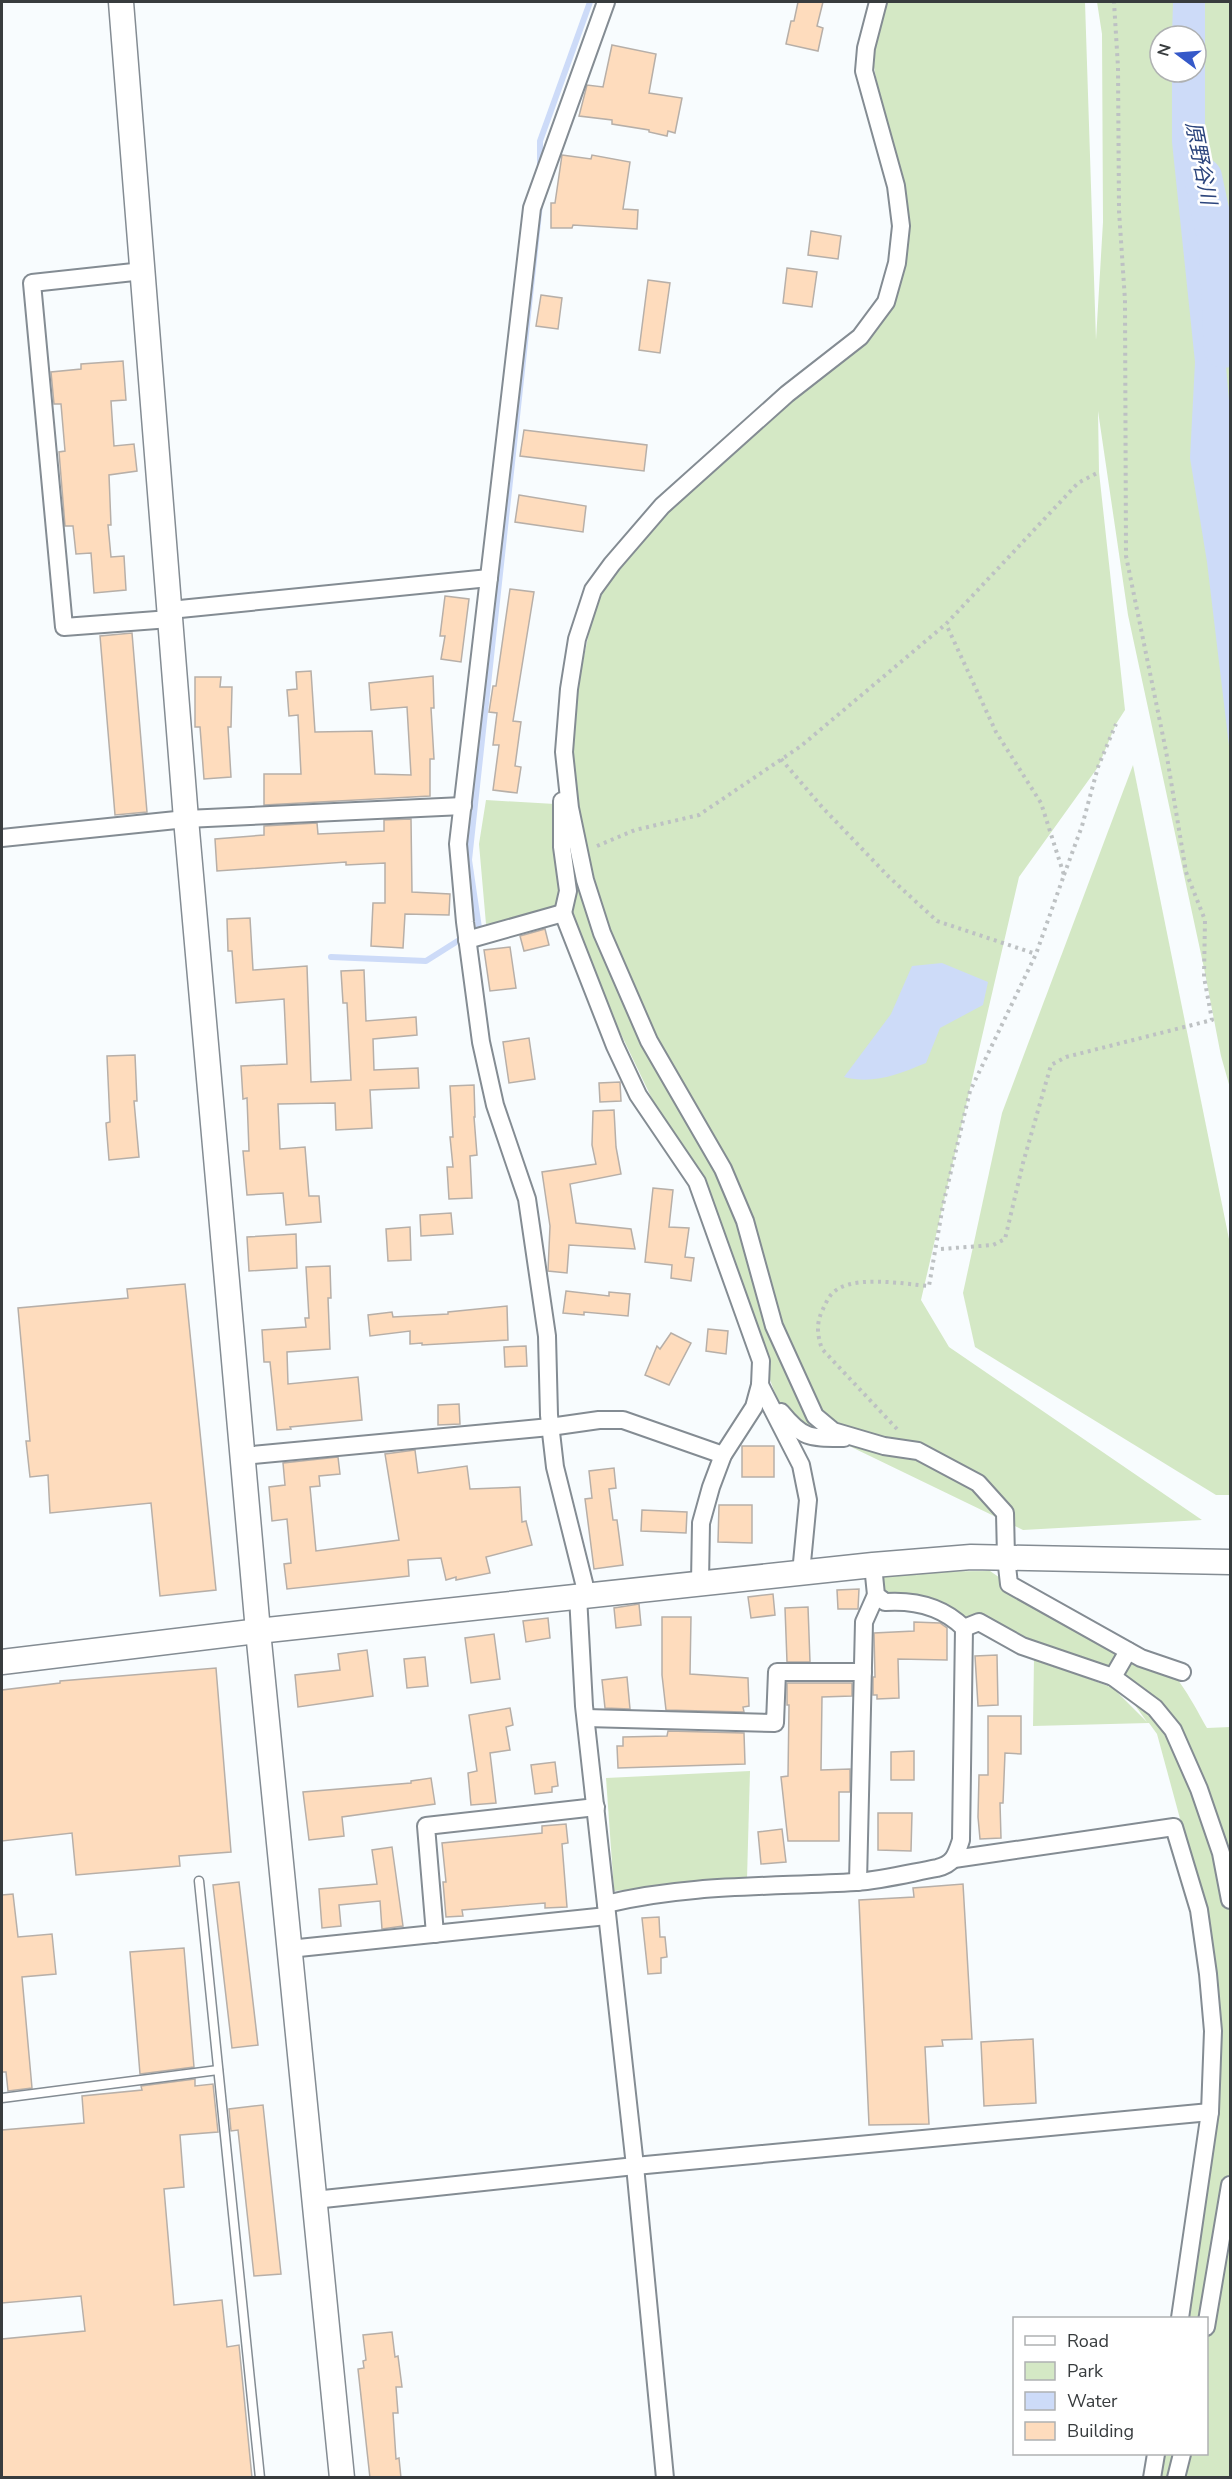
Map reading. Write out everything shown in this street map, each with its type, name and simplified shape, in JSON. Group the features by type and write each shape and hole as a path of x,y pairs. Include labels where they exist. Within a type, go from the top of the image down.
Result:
{"street":[{"path":"121,2 186,819 242,1456 342,2478"},
{"path":"606,2 532,208 458,844 467,940 486,1063 495,1105 527,1199 547,1336 550,1426 555,1467 582,1596 586,1718 665,2478"},
{"path":"700,1583 701,1524 711,1487 723,1455 754,1407 760,1385 761,1361 698,1182 638,1095 615,1046 563,913 568,891 562,847 561,811 569,689 577,639 593,590 600,580 662,506 788,394 860,337 886,302 897,263 901,226 896,186 864,71 866,48 878,2"},
{"path":"142,271 32,283 64,627 489,578"},
{"path":"564,752 570,808 585,880 602,933 648,1041 723,1169 745,1221 774,1326 815,1416 833,1431 884,1446 918,1451 978,1483 1005,1513 1009,1584 1141,1658 1182,1672"},
{"path":"2,838 186,819 463,806"},
{"path":"467,940 563,913"},
{"path":"760,1385 797,1430 818,1438 855,1437"},
{"path":"760,1385 801,1465 808,1500 801,1573"},
{"path":"242,1456 599,1420 623,1420 723,1455"},
{"path":"2,1662 258,1631 700,1583 971,1557 1230,1562"},
{"path":"858,1882 864,1622 876,1595 873,1565"},
{"path":"289,1949 435,1934 606,1910 628,1898 759,1885 858,1882 948,1866 954,1859 962,1839 964,1628 953,1617 923,1603 904,1600 885,1602 876,1595"},
{"path":"964,1628 979,1622 1022,1646 1113,1677 1155,1708 1173,1730 1199,1789 1221,1853 1230,1900"},
{"path":"1113,1677 1128,1651"},
{"path":"586,1718 775,1723 777,1672 863,1672"},
{"path":"435,1934 426,1826 596,1807"},
{"path":"954,1859 1174,1827 1199,1910 1213,2031 1210,2112 1180,2317"},
{"path":"314,2200 634,2166 1210,2112"},
{"path":"1208,2317 1230,2185"},
{"path":"1152,2478 1156,2455"},
{"path":"1176,2478 1182,2455"}],"lane":[{"path":"199,1881 260,2478"},
{"path":"2,2098 218,2070"}],"path":[{"path":"940,1249 993,1245 1005,1239 1023,1162 1051,1065 1066,1057 1212,1020 1204,977 1205,920 1186,872 1166,750 1126,556 1125,300 1119,211 1118,67 1114,2"},
{"path":"597,856 597,845 635,830 699,815 801,746 946,624 1078,483 1099,472"},
{"path":"946,624 996,732 1041,803 1064,875"},
{"path":"918,1451 822,1349 817,1332 821,1314 830,1295 843,1286 862,1282 929,1286 943,1205 970,1091 1036,954 1082,826 1098,767 1116,724"},
{"path":"781,759 822,807 889,877 937,921 1036,954"}],"green space":[{"path":"881,2 1085,2 1096,340 1103,222 1102,34 1097,2 1230,2 1230,1088 1221,1056 1128,615 1098,411 1099,472 1125,710 1116,724 1098,767 1019,877 921,1300 949,1347 1202,1520 1023,1530 783,1414 739,1299 677,1151 563,913 486,924 479,844 486,800 555,804 563,848 564,752 600,580 708,465 886,302 896,186 874,67 876,10"},
{"path":"1133,765 1230,1244 1230,1495 1216,1495 975,1347 963,1293 1002,1113"},
{"path":"990,1571 1121,1647 1113,1677 979,1622 964,1628 943,1605 880,1598 884,1572"},
{"path":"1034,1658 1113,1688 1147,1722 1117,1680 1123,1659 1165,1670 1179,1682 1207,1728 1230,1727 1230,2477 1159,2477 1163,2455 1208,2455 1208,2317 1187,2317 1217,2114 1207,1918 1157,1734 1149,1723 1033,1726"},
{"path":"750,1771 747,1879 614,1891 606,1778"}],"water":[{"path":"1173,2 1205,2 1205,24 1172,24"},
{"path":"1172,84 1205,84 1205,131 1230,411 1230,754 1207,562 1190,458 1195,362 1172,142"},
{"path":"942,963 988,982 983,1005 940,1028 926,1063 876,1079 844,1077 891,1014 912,966"}],"building":[{"path":"798,2 823,2 817,26 823,28 818,51 786,44"},
{"path":"612,45 656,54 649,93 682,98 675,133 668,131 667,136 649,132 649,130 612,124 612,120 579,116 587,85 603,87"},
{"path":"562,155 591,159 592,155 630,162 623,209 638,210 637,229 573,225 572,228 551,228 551,203 555,203"},
{"path":"811,231 841,236 838,259 808,255"},
{"path":"787,268 817,272 812,307 783,303"},
{"path":"648,280 670,283 660,353 639,350"},
{"path":"541,295 562,298 558,329 536,326"},
{"path":"123,361 126,400 111,401 114,446 134,444 137,471 109,475 111,525 108,525 111,557 124,556 126,590 94,593 91,553 76,554 73,526 65,526 59,452 65,451 61,404 54,404 51,372 81,369 81,364"},
{"path":"524,430 647,445 644,471 520,456"},
{"path":"519,495 586,506 583,532 515,522"},
{"path":"510,589 534,592 513,721 521,722 515,766 521,767 517,793 493,790 499,745 493,745 497,713 489,712 493,686 496,686"},
{"path":"445,596 469,599 461,662 441,659 445,636 440,636"},
{"path":"132,633 147,812 115,815 100,636"},
{"path":"311,671 315,732 372,731 375,774 411,775 407,707 371,710 369,683 433,676 434,708 431,708 434,759 430,759 430,796 264,805 264,774 301,774 298,715 289,716 287,690 297,689 296,672"},
{"path":"195,677 221,677 220,687 232,687 231,727 228,727 231,777 204,779 200,727 195,727"},
{"path":"411,819 412,892 450,894 449,915 405,914 403,948 371,946 373,903 385,903 385,863 346,865 346,862 217,871 215,839 264,835 264,826 317,823 318,834 384,831 384,820"},
{"path":"250,918 253,970 307,966 311,1082 351,1080 347,1003 343,1003 341,971 364,970 366,1021 416,1017 417,1035 373,1039 374,1070 418,1068 419,1088 370,1090 372,1128 336,1130 335,1103 278,1104 280,1149 305,1147 309,1196 319,1196 321,1222 286,1225 283,1193 247,1195 243,1151 249,1151 247,1098 243,1099 241,1066 287,1064 284,999 236,1003 232,951 228,951 227,919"},
{"path":"545,929 549,945 524,951 520,936"},
{"path":"510,947 516,988 490,991 484,950"},
{"path":"529,1038 535,1079 509,1083 503,1042"},
{"path":"135,1055 137,1101 134,1101 139,1157 109,1160 106,1123 110,1122 107,1056"},
{"path":"620,1082 621,1101 600,1102 599,1083"},
{"path":"474,1085 477,1155 470,1156 472,1198 449,1199 447,1167 453,1167 450,1137 453,1137 450,1086"},
{"path":"614,1110 616,1147 621,1174 570,1184 576,1223 631,1229 635,1249 569,1245 567,1273 548,1271 550,1226 542,1172 596,1164 592,1145 593,1111"},
{"path":"653,1188 673,1190 669,1227 689,1228 685,1257 694,1258 691,1281 671,1278 672,1265 645,1262"},
{"path":"451,1213 453,1234 421,1236 420,1215"},
{"path":"410,1227 411,1260 388,1261 386,1229"},
{"path":"296,1234 297,1268 249,1271 247,1237"},
{"path":"330,1266 331,1298 328,1298 330,1349 287,1352 288,1384 358,1377 362,1420 277,1430 270,1362 264,1362 262,1330 306,1327 305,1318 309,1318 306,1267"},
{"path":"185,1284 216,1590 160,1596 151,1503 50,1513 48,1475 30,1477 26,1441 30,1441 18,1308 128,1298 127,1289"},
{"path":"566,1291 609,1296 609,1292 630,1294 628,1316 584,1312 584,1315 563,1313"},
{"path":"507,1306 508,1340 422,1345 422,1343 410,1344 410,1331 370,1336 368,1315 392,1312 393,1317 448,1314 448,1312"},
{"path":"708,1329 728,1331 726,1354 706,1351"},
{"path":"671,1333 691,1343 669,1385 645,1375 657,1346 660,1349"},
{"path":"526,1346 527,1366 505,1367 504,1347"},
{"path":"459,1404 460,1424 438,1425 438,1405"},
{"path":"742,1446 774,1446 774,1477 742,1477"},
{"path":"415,1450 418,1473 467,1466 470,1489 520,1487 522,1522 526,1521 532,1545 486,1557 490,1573 456,1580 456,1577 446,1580 441,1558 408,1560 409,1576 287,1589 284,1564 291,1563 287,1519 272,1521 269,1487 285,1485 283,1463 338,1457 340,1474 319,1476 320,1486 310,1487 316,1551 399,1540 385,1454"},
{"path":"614,1468 616,1488 609,1489 613,1520 617,1520 623,1565 594,1569 585,1499 592,1498 589,1471"},
{"path":"719,1505 752,1505 752,1543 718,1542"},
{"path":"642,1510 687,1512 686,1533 641,1531"},
{"path":"859,1589 858,1609 838,1609 837,1590"},
{"path":"773,1594 775,1615 751,1618 748,1597"},
{"path":"639,1604 641,1625 616,1628 614,1608"},
{"path":"808,1607 810,1662 787,1662 785,1608"},
{"path":"662,1617 691,1617 690,1674 748,1678 749,1706 743,1707 744,1712 666,1710 662,1675"},
{"path":"548,1618 550,1638 526,1642 523,1621"},
{"path":"914,1622 940,1623 947,1628 947,1660 898,1659 899,1698 877,1699 877,1695 873,1695 874,1633 914,1631"},
{"path":"494,1634 500,1679 471,1683 465,1638"},
{"path":"367,1650 373,1696 298,1707 295,1675 340,1670 338,1654"},
{"path":"997,1655 998,1705 978,1706 975,1656"},
{"path":"425,1657 428,1686 407,1688 404,1659"},
{"path":"216,1668 231,1852 179,1856 180,1866 76,1875 72,1833 2,1841 2,1690 60,1683 60,1681"},
{"path":"627,1677 630,1709 605,1708 602,1680"},
{"path":"787,1683 852,1683 852,1696 822,1697 821,1770 850,1769 850,1792 839,1792 839,1841 788,1841 781,1777 788,1776"},
{"path":"510,1708 513,1725 506,1727 510,1750 490,1753 496,1803 471,1805 468,1773 477,1771 469,1715"},
{"path":"988,1716 1021,1716 1021,1754 1005,1753 1003,1803 1000,1803 1001,1838 980,1839 979,1775 988,1775"},
{"path":"668,1731 744,1733 745,1764 618,1768 617,1746 623,1746 623,1737 667,1736"},
{"path":"914,1751 914,1780 891,1780 891,1752"},
{"path":"555,1762 558,1786 552,1787 552,1792 535,1794 531,1765"},
{"path":"431,1778 435,1804 342,1817 344,1836 309,1840 303,1792 411,1783 411,1781"},
{"path":"878,1813 912,1813 911,1851 878,1850"},
{"path":"566,1824 568,1843 562,1844 567,1907 545,1908 545,1903 462,1910 463,1916 446,1917 443,1882 446,1882 442,1843 542,1833 542,1826"},
{"path":"782,1829 786,1862 761,1864 758,1832"},
{"path":"392,1847 403,1926 382,1929 380,1901 339,1905 341,1926 322,1928 319,1889 377,1884 372,1850"},
{"path":"239,1882 258,2045 232,2048 213,1885"},
{"path":"963,1884 972,2039 942,2040 943,2046 925,2047 929,2124 869,2125 859,1900 914,1897 913,1888"},
{"path":"13,1894 18,1937 52,1934 56,1974 22,1977 32,2088 8,2091 6,2072 2,2072 2,1895"},
{"path":"659,1917 660,1937 665,1937 667,1957 661,1958 661,1973 648,1974 642,1918"},
{"path":"184,1948 194,2067 140,2074 130,1952"},
{"path":"1033,2039 1036,2103 984,2106 981,2042"},
{"path":"195,2079 195,2086 213,2084 218,2132 180,2135 184,2187 164,2189 174,2305 222,2300 227,2347 239,2345 252,2478 2,2478 2,2339 85,2331 81,2296 2,2303 2,2130 84,2123 82,2096 142,2090 141,2086"},
{"path":"263,2105 281,2274 254,2276 238,2130 231,2131 229,2109"},
{"path":"392,2332 402,2387 396,2387 398,2413 393,2413 396,2459 399,2458 401,2478 370,2478 358,2369 364,2368 363,2361 366,2360 363,2335"}],"waterway":[{"path":"540,166 540,141 590,2"},
{"name":"原野谷川","path":"1203,177 1218,247 1223,349"},
{"path":"473,932 479,928 469,860 540,204"},
{"path":"331,957 426,961 464,937"}]}
